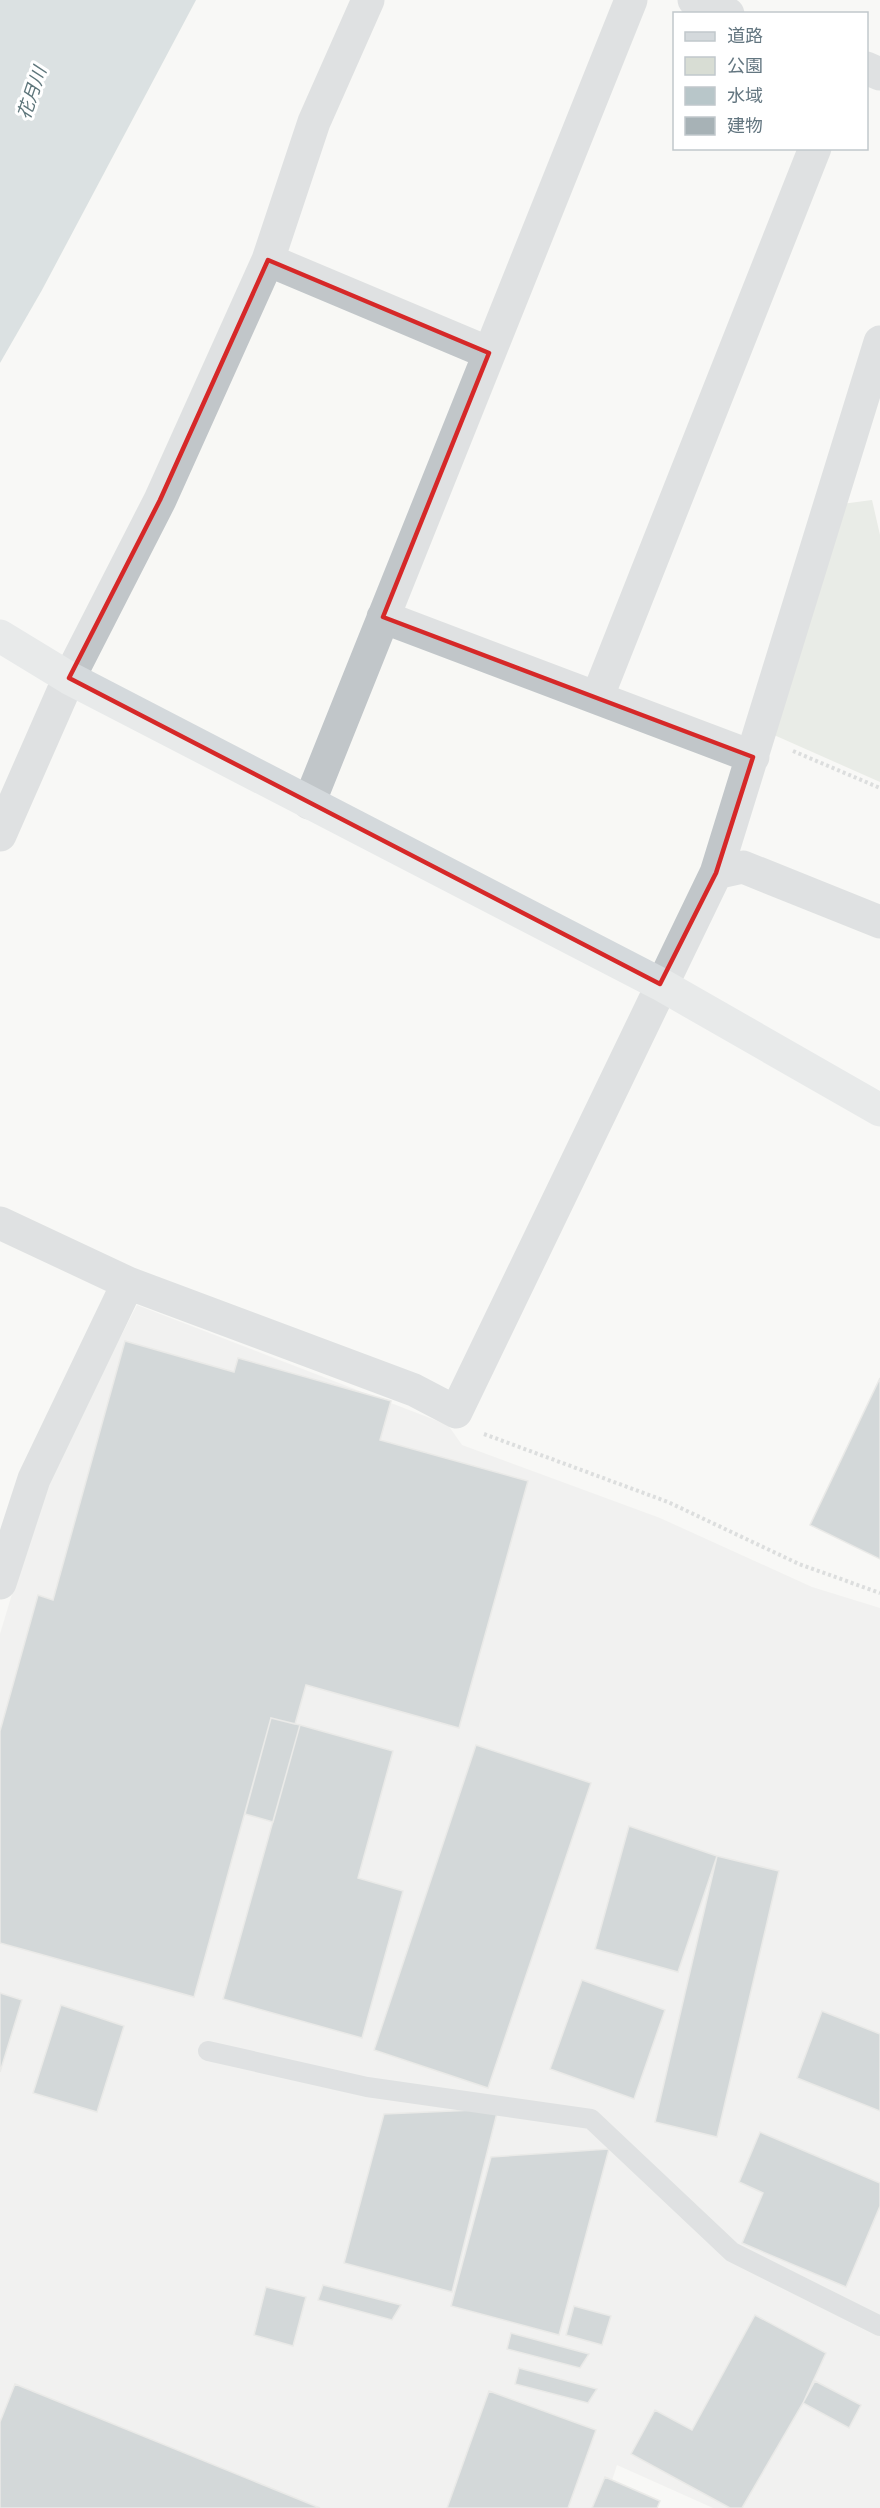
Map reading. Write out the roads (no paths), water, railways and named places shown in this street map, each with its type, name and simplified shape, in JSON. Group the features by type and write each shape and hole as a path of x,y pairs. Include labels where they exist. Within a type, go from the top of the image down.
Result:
{"street":[{"path":"0,835 69,678 160,500 268,260 314,122 368,0"},
{"path":"309,803 631,0"},
{"path":"694,0 723,12"},
{"path":"597,698 813,150"},
{"path":"268,260 489,353"},
{"path":"0,1223 128,1283 414,1390 456,1412 660,984 716,873 880,342"},
{"path":"383,617 597,698 756,747"},
{"path":"0,636 69,678 660,984 880,1110"},
{"path":"716,873 743,867 880,922"},
{"path":"0,1583 34,1479 128,1283"}],"lane":[{"path":"208,2051 367,2086 591,2119 732,2252 880,2326"}],"water":[{"name":"花月川","path":"0,0 196,0 42,290 0,363"}]}
